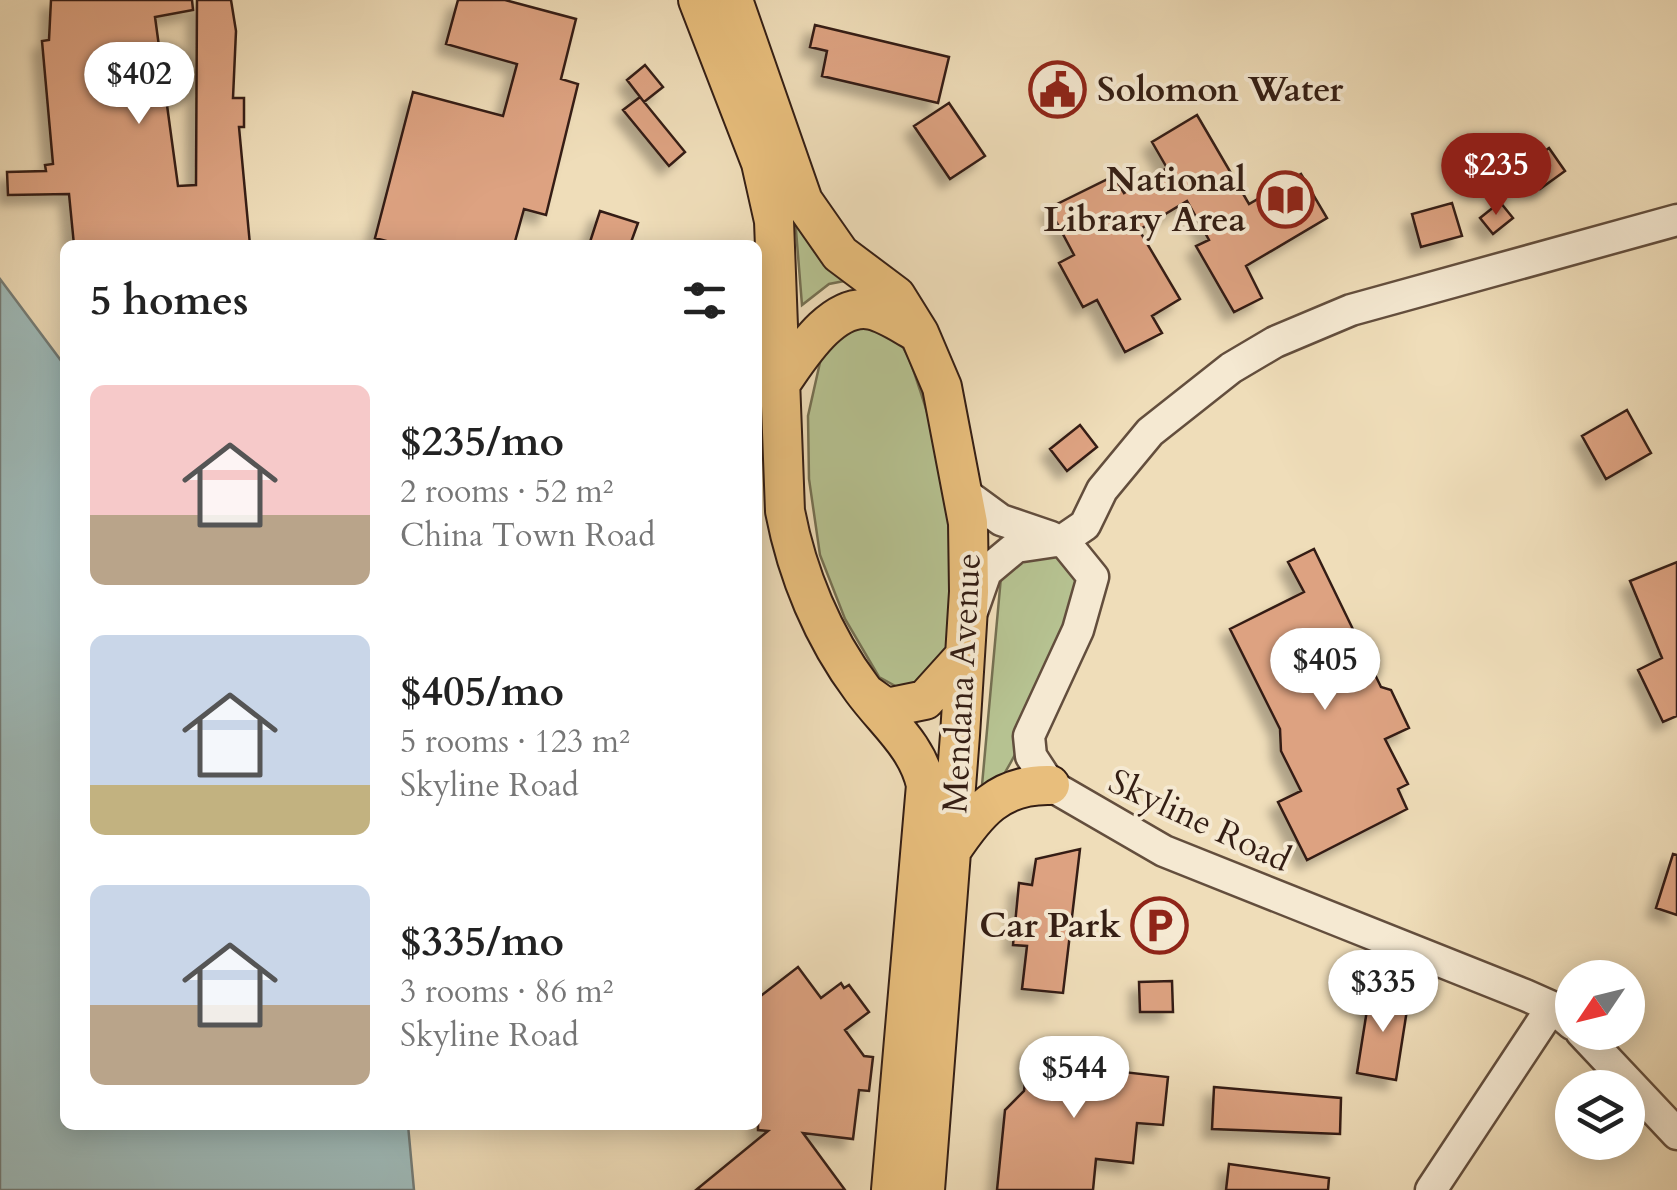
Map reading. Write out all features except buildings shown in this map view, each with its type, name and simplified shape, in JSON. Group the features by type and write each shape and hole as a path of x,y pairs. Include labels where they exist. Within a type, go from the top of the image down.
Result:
{"main road":[{"name":"Mendana Avenue","path":"698,0 761,163 774,220 783,380 784,494 792,546 818,614 863,692 922,764 926,785 891,1190"},
{"name":"Mendana Avenue","path":"733,0 804,201 840,254 896,296 920,334 942,387 970,543 952,851 925,1190"},
{"path":"783,380 831,322 852,310 872,309 920,334"},
{"path":"863,692 886,708 925,700 962,659"},
{"path":"952,851 991,800 1010,789 1050,786"}],"street":[{"path":"968,620 986,572 1016,547 1064,540 1085,524 1102,490 1150,432 1230,368 1274,342 1350,310 1677,220"},
{"path":"960,490 1001,520 1064,540 1093,577 1064,664 1028,736 1031,756 1050,786"},
{"name":"Skyline Road","path":"1050,786 1164,852 1555,1012"},
{"path":"1432,1190 1555,1024"},
{"path":"1597,1050 1677,1134"}],"green space":[{"path":"794,205 860,278 829,284 802,305"},
{"path":"865,321 898,341 908,358 939,456 949,521 952,588 948,656 914,686 899,688 879,677 845,619 820,555 809,479 808,416 821,358 851,323"},
{"path":"1039,550 1066,557 1081,587 1025,733 996,787 980,807 1001,577 1006,563"}],"water":[{"path":"0,279 60,359 60,1130 408,1130 414,1190 0,1190"}],"place":[{"name":"Solomon Water","path":"1058,89"},
{"name":"National Library Area","path":"1285,199"},
{"name":"Car Park","path":"1160,925"}]}
